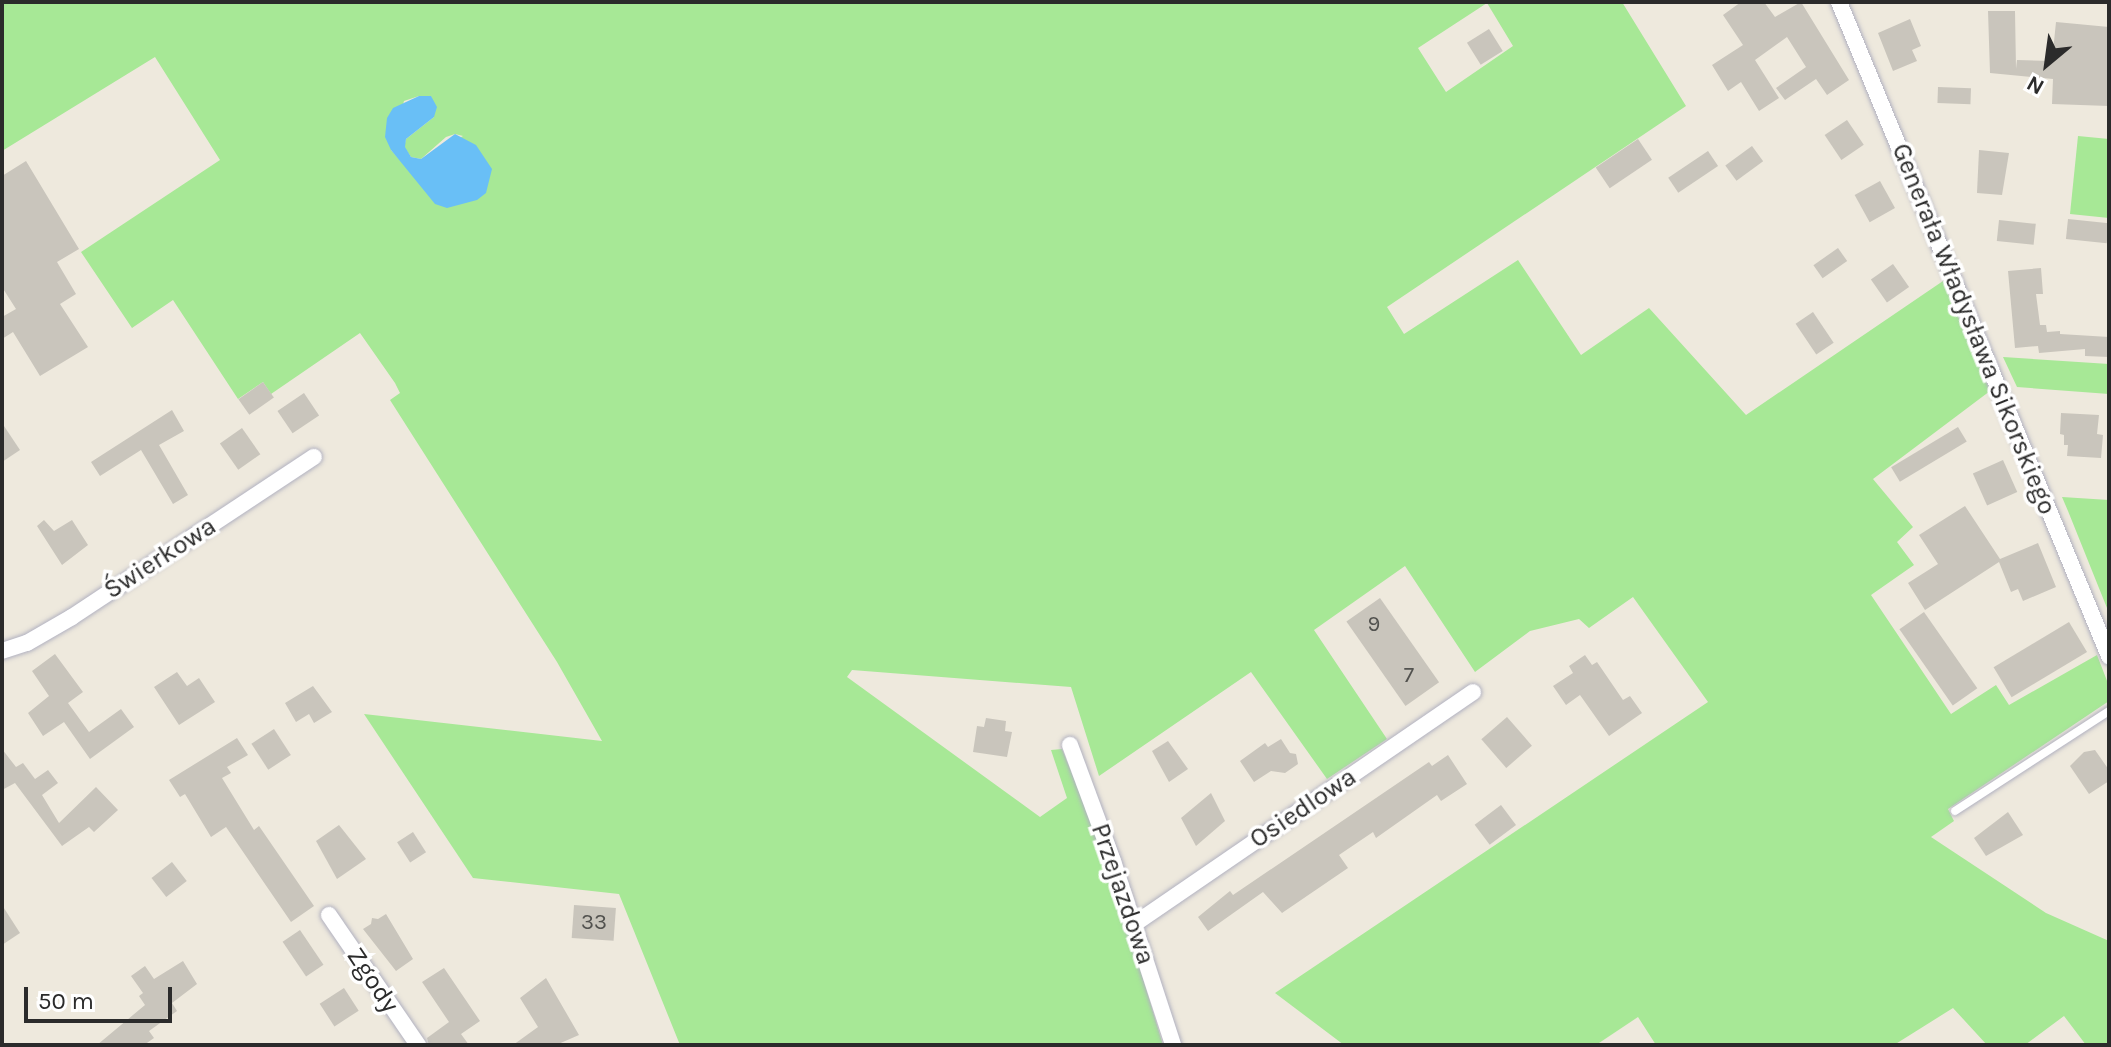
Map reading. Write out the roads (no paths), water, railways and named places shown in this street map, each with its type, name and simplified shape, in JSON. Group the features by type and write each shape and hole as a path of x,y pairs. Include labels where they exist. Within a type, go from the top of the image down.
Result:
{"street":[{"name":"Generała Władysława Sikorskiego","path":"1839,2 2109,656"},
{"name":"Świerkowa","path":"2,651 27,643 72,617 314,457"},
{"name":"Osiedlowa","path":"1133,925 1473,692"},
{"name":"Przejazdowa","path":"1070,745 1173,1045"},
{"name":"Zgody","path":"329,915 418,1045"}],"lane":[{"path":"1955,811 2109,711"}],"water":[{"path":"419,96 431,96 437,107 434,117 406,139 405,147 411,157 421,159 455,134 476,145 492,169 486,193 477,200 447,208 435,204 391,150 385,137 387,118 393,108"}]}
